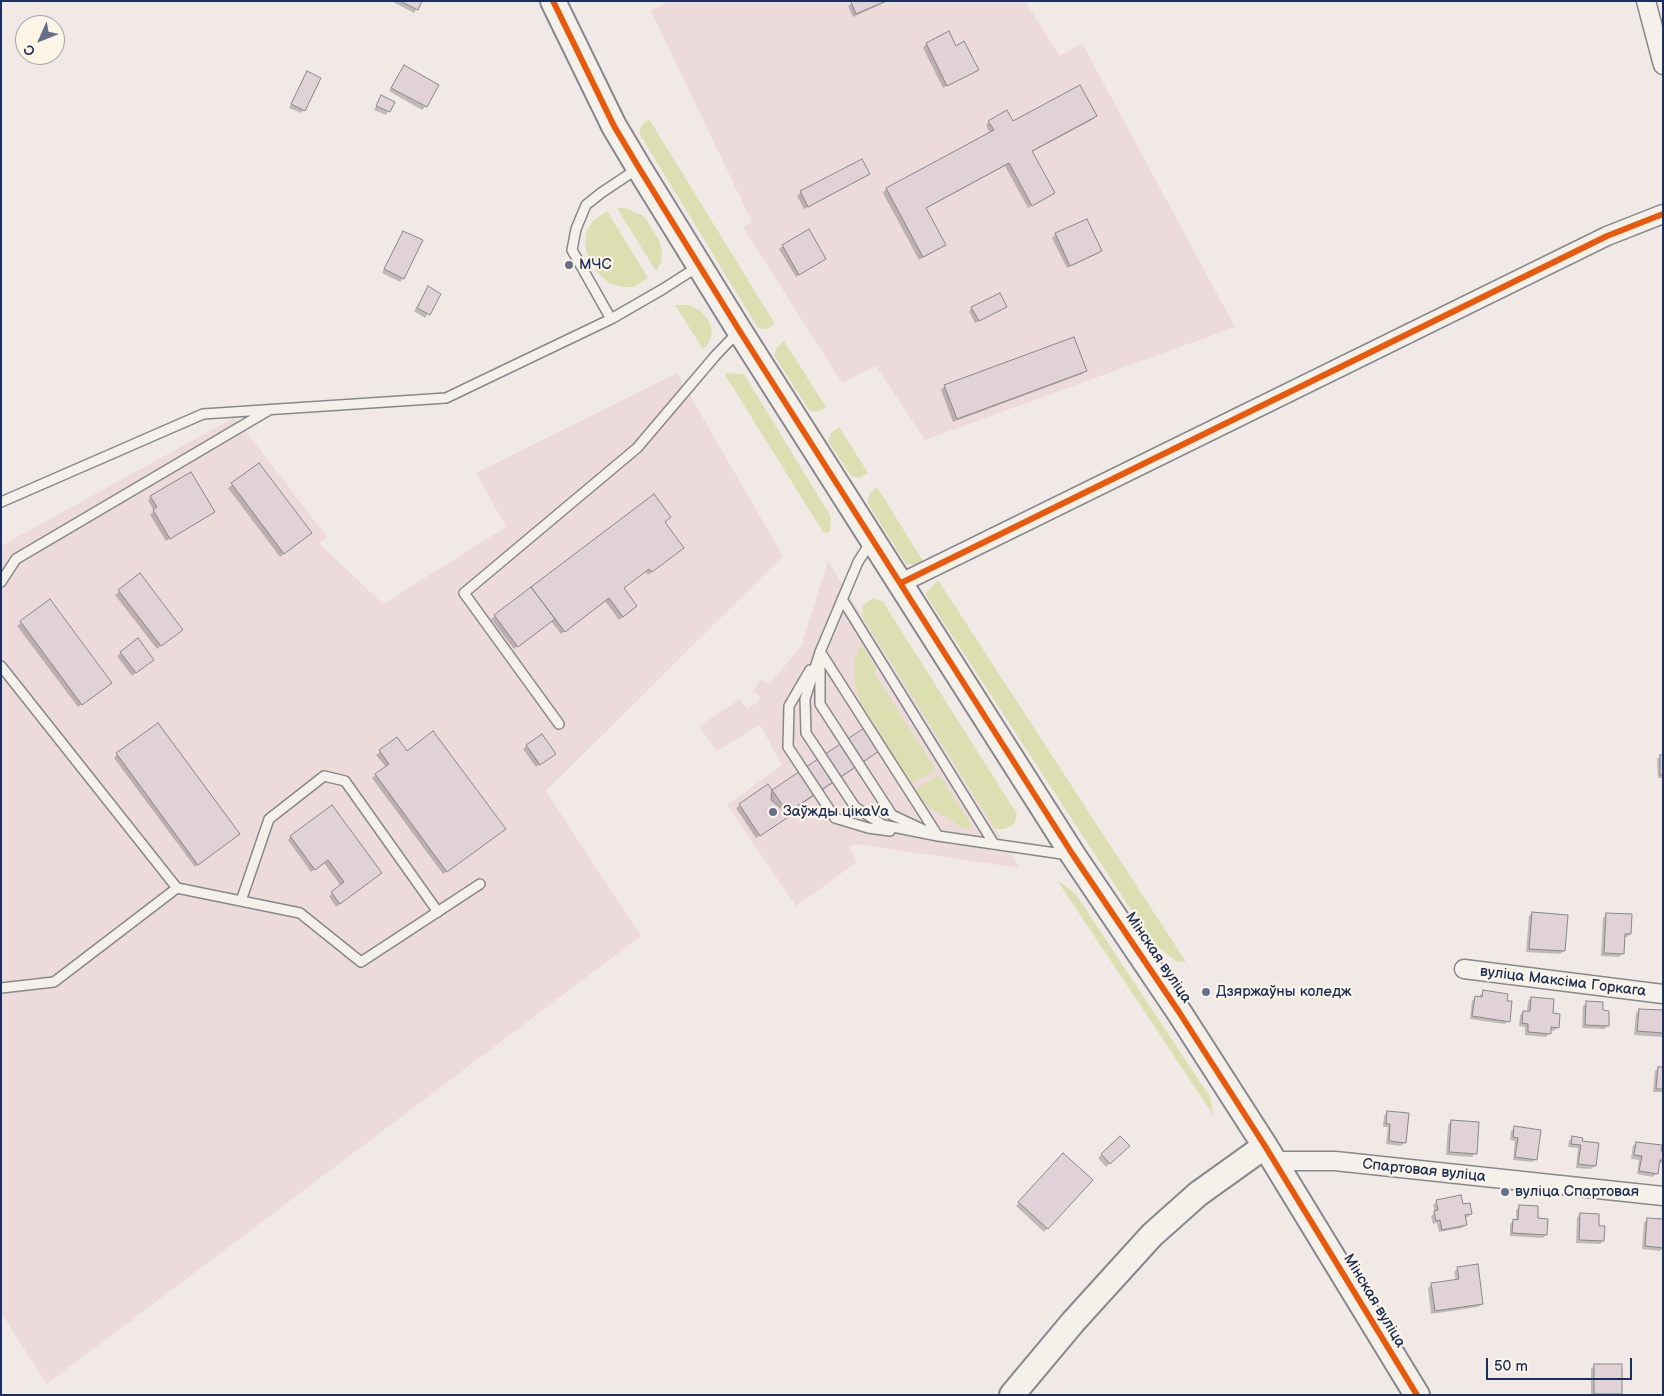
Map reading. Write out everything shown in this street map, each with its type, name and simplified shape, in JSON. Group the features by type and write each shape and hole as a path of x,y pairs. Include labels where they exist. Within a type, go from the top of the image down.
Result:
{"street":[{"name":"Мінская вуліца","path":"553,1 614,126 638,168 1072,856 1179,1012 1270,1153 1416,1395"},
{"path":"1646,1 1663,65"},
{"path":"901,583 1607,236 1663,214"},
{"name":"вуліца Максіма Горкага","path":"1464,969 1663,994"},
{"path":"1012,1395 1073,1322 1152,1235 1198,1194 1270,1153"},
{"name":"Спартовая вуліца","path":"1270,1153 1663,1196"}],"lane":[{"path":"611,319 572,250 576,228 586,205 601,192 638,168"},
{"path":"1,502 203,414 271,408 446,398 611,319 663,289 699,265"},
{"path":"559,724 464,593 637,448 739,330"},
{"path":"1,582 16,560 271,408"},
{"path":"872,540 858,562 820,652 805,699 806,733 855,808 883,825 938,836"},
{"path":"842,599 994,844"},
{"path":"820,652 938,836"},
{"path":"820,652 820,704 892,815 938,836"},
{"path":"820,652 789,706 788,747 835,818 868,828 938,836 1072,856"},
{"path":"1,666 177,888 300,913 361,962 480,884"},
{"path":"241,901 268,819 324,776 345,781 438,912"},
{"path":"1,988 54,982 177,888"}],"shaded area":[{"path":"668,1 1025,1 1060,56 1082,43 1235,327 925,440 876,366 842,383 743,227 752,222 651,11"},
{"path":"677,373 783,556 546,791 641,936 47,1384 1,1313 1,546 235,417 327,537 319,543 383,604 506,527 476,473"},
{"path":"828,561 1020,868 855,844 849,848 857,862 796,906 727,805 782,765 760,725 717,751 699,726 740,699 747,709 758,702 761,697 753,691 761,679 769,684 801,647"}],"green space":[{"path":"649,119 775,324 767,329 758,328 639,133 642,125"},
{"path":"617,208 625,208 644,216 659,240 662,251 661,262 656,271"},
{"path":"607,211 648,278 634,287 622,287 609,283 598,273 588,256 585,244 587,230 593,221"},
{"path":"675,305 689,305 701,311 709,321 712,330 710,341 703,349"},
{"path":"784,341 826,407 818,412 809,410 774,355 777,347"},
{"path":"724,373 744,374 831,517 828,533 823,532"},
{"path":"839,427 868,473 860,478 851,476 828,441 831,433"},
{"path":"877,487 923,561 914,565 906,564 867,502 870,493"},
{"path":"938,580 1186,962 1176,961 1152,942 925,594"},
{"path":"873,598 883,602 1017,814 1014,824 1005,829 995,829 862,616 863,605"},
{"path":"862,645 877,669 874,673 936,770 911,784 861,706 855,685 855,657"},
{"path":"939,775 972,826 969,829 961,827 925,804 914,790"},
{"path":"1057,880 1075,893 1210,1097 1214,1116"}],"building":[{"path":"400,1 422,1 418,10"},
{"path":"852,1 886,1 856,14"},
{"path":"949,31 956,46 964,41 979,70 947,86 926,43"},
{"path":"404,65 439,85 427,107 391,88"},
{"path":"307,71 321,78 305,111 291,104"},
{"path":"1080,85 1097,116 1032,151 1055,193 1032,206 1009,163 926,208 946,245 923,257 886,188 994,130 988,121 1007,110 1013,121"},
{"path":"381,95 395,102 390,112 376,106"},
{"path":"862,159 870,174 808,207 800,191"},
{"path":"1087,219 1102,251 1070,266 1055,233"},
{"path":"809,229 826,259 799,275 782,245"},
{"path":"403,231 423,240 404,279 384,269"},
{"path":"428,286 441,294 430,315 417,308"},
{"path":"1000,293 1007,307 979,321 971,307"},
{"path":"1074,337 1087,371 957,419 944,385"},
{"path":"259,463 312,533 284,554 231,483"},
{"path":"191,472 215,512 170,539 153,510 157,507 150,496"},
{"path":"654,494 671,517 665,522 684,548 652,572 649,569 624,588 637,606 623,617 609,598 565,632 531,587"},
{"path":"140,573 183,630 161,646 118,590"},
{"path":"531,587 555,619 518,647 494,615"},
{"path":"50,599 112,683 82,705 20,621"},
{"path":"138,638 154,660 136,673 120,652"},
{"path":"158,723 240,834 198,865 116,753"},
{"path":"864,728 879,751 787,813 771,800 772,790"},
{"path":"433,731 506,829 447,872 375,774 389,764 379,750 397,737 407,751"},
{"path":"542,734 556,754 540,765 526,745"},
{"path":"1660,755 1663,755 1663,775 1660,775"},
{"path":"768,784 790,816 760,836 739,804"},
{"path":"332,805 382,873 340,904 331,892 344,882 328,860 315,870 290,836"},
{"path":"1532,912 1568,915 1565,951 1529,949"},
{"path":"1606,913 1632,914 1631,934 1625,934 1624,954 1604,953"},
{"path":"1483,990 1508,994 1507,1001 1512,1001 1510,1022 1472,1016 1475,996 1482,997"},
{"path":"1531,997 1554,999 1553,1013 1560,1014 1559,1028 1551,1027 1551,1034 1528,1032 1528,1024 1522,1023 1523,1011 1530,1011"},
{"path":"1586,1001 1603,1002 1603,1010 1609,1011 1609,1026 1585,1025"},
{"path":"1639,1009 1663,1010 1663,1033 1637,1031"},
{"path":"1658,1067 1663,1067 1663,1089 1656,1089"},
{"path":"1387,1111 1409,1113 1406,1143 1389,1141 1390,1124 1386,1124"},
{"path":"1451,1120 1479,1122 1477,1154 1449,1152"},
{"path":"1514,1126 1541,1130 1537,1160 1515,1157 1518,1138 1513,1137"},
{"path":"1120,1136 1130,1146 1110,1164 1101,1154"},
{"path":"1572,1136 1583,1138 1582,1141 1599,1143 1596,1166 1578,1164 1581,1145 1571,1144"},
{"path":"1636,1142 1662,1145 1663,1160 1660,1160 1658,1174 1639,1171 1642,1156 1634,1155"},
{"path":"1063,1153 1093,1180 1048,1229 1018,1202"},
{"path":"1461,1195 1463,1204 1470,1203 1472,1214 1465,1215 1467,1225 1442,1230 1440,1220 1436,1221 1434,1211 1438,1210 1436,1200"},
{"path":"1519,1205 1538,1206 1538,1218 1548,1219 1547,1235 1512,1233 1513,1219 1518,1220"},
{"path":"1580,1213 1599,1214 1599,1226 1605,1226 1604,1241 1579,1240"},
{"path":"1647,1218 1663,1219 1663,1248 1645,1246"},
{"path":"1478,1264 1483,1304 1435,1311 1431,1283 1459,1279 1457,1267"},
{"path":"1594,1364 1622,1364 1622,1394 1594,1394"}],"cycle path":[{"path":"553,1 614,126 739,330 1073,855 1179,1012 1265,1146 1417,1395"},
{"path":"901,583 1607,236 1663,214"}],"place":[{"name":"МЧС","path":"569,265"},
{"name":"Заўжды цікаVа","path":"773,812"},
{"name":"Дзяржаўны коледж","path":"1206,992"},
{"name":"вуліца Спартовая","path":"1505,1192"}]}
